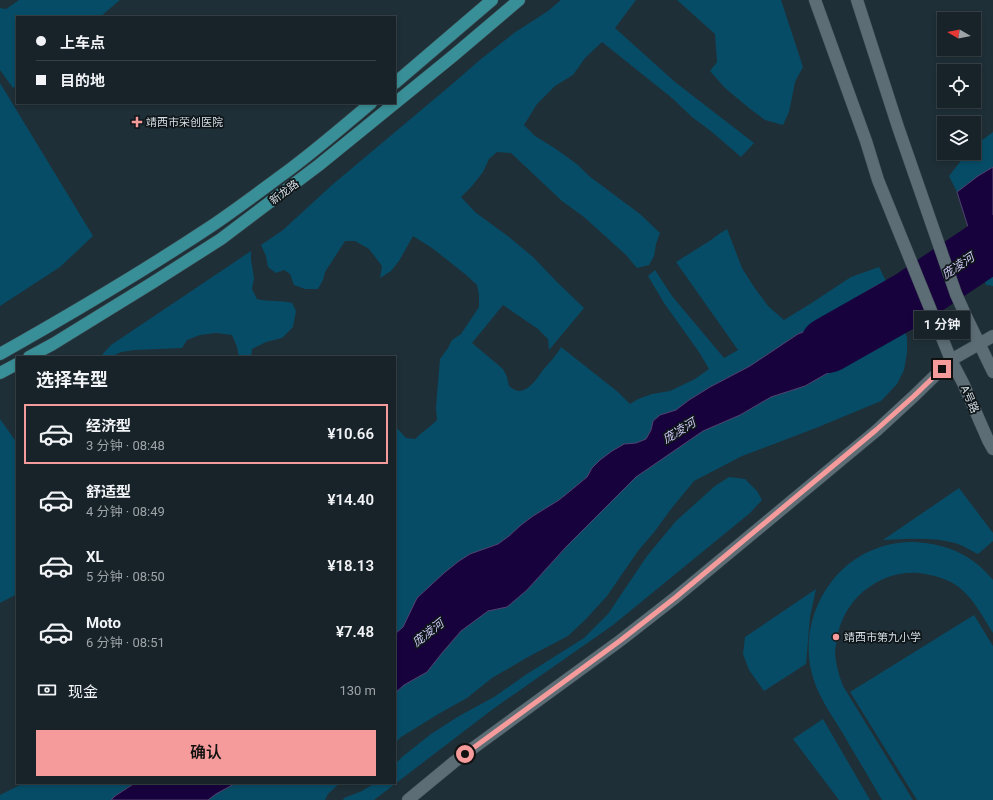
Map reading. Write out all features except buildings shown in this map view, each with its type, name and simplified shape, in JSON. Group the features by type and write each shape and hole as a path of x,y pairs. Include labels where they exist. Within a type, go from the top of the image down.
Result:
{"main road":[{"path":"396,82 492,0"},
{"name":"新龙路","path":"396,102 519,0"},
{"name":"新龙路","path":"0,354 145,269 211,226 290,170 370,104"},
{"name":"新龙路","path":"31,356 53,344 221,239 319,165 394,104"},
{"path":"0,373 16,365"}],"street":[{"name":"A号路","path":"815,0 866,141 878,180 951,360 993,449"},
{"path":"857,0 898,128 956,294 993,372"},
{"path":"408,800 454,762 621,640 676,597 876,430 951,360 993,336"}],"shaded area":[{"path":"19,0 120,0 101,16 16,16 16,86 13,88 0,70 0,8 6,9"},
{"path":"561,0 636,0 615,28 675,82 754,143 741,157 692,117 672,98 602,42 585,58 573,75 555,86 537,104 524,125 535,136 578,165 589,176 640,214 660,233 654,256 649,265 637,268 626,255 584,217 562,201 511,153 497,152 489,159 483,172 461,197 475,212 533,257 584,308 549,350 548,339 538,329 503,305 472,343 503,369 509,386 520,391 530,386 561,347 618,392 630,404 638,399 652,394 670,391 695,379 709,369 699,352 664,303 648,276 655,270 672,296 724,358 738,350 676,262 727,229 742,268 768,306 784,320 851,277 879,267 886,281 872,288 843,307 835,318 834,326 822,330 814,328 798,334 750,366 710,387 676,410 660,415 653,421 651,430 646,439 636,443 624,444 612,451 592,468 587,477 559,500 533,516 498,544 470,554 444,573 417,598 403,627 396,633 396,427 406,438 415,439 437,420 436,408 440,359 452,340 461,334 479,307 477,285 432,248 413,236 399,261 391,271 380,278 382,266 369,249 355,241 345,241 325,272 318,289 305,289 294,285 290,274 284,270 276,273 268,267 266,256 261,245 283,230 332,185 481,59 514,33 548,11"},
{"path":"677,0 781,0 803,67 795,82 789,112 783,125 765,120 725,88 710,71 717,62 715,34"},
{"path":"0,83 93,236 60,267 0,306"},
{"path":"993,132 993,167 957,192 949,176 962,160 981,160 981,141"},
{"path":"251,251 254,278 252,289 257,299 292,303 296,311 293,327 282,338 266,342 252,349 251,356 239,356 232,335 216,333 200,335 187,340 182,348 135,350 121,352 113,356 101,356 111,345"},
{"path":"993,258 993,286 986,285 980,265"},
{"path":"903,325 907,338 907,353 904,370 897,384 881,401 742,456 694,481 638,551 607,596 568,636 492,678 467,698 401,737 396,742 396,692 404,685 427,672 461,631 488,611 507,607 527,590 566,547 635,477 703,431 740,415 771,397 805,386 847,362 875,350"},
{"path":"0,419 16,442 16,595 0,603"},
{"path":"729,477 745,479 757,491 762,500 750,513 613,625 493,709 396,783 396,763 431,734 459,716 494,697 584,638 608,614 647,556 676,521 715,486"},
{"path":"959,488 993,533 993,541 978,554 958,544 946,541 919,539 883,540"},
{"path":"907,542 932,544 954,550 975,562 984,570 993,580 993,633 975,604 964,592 951,582 923,573 904,573 890,576 877,582 865,590 847,611 841,625 835,650 837,666 843,686 913,800 882,800 819,693 813,679 810,664 809,635 817,607 824,593 839,573 865,553 896,543"},
{"path":"816,589 810,617 806,664 764,691 749,670 743,654 745,637"},
{"path":"974,615 993,646 993,800 917,800 850,692"},
{"path":"823,719 870,800 839,800 793,739"},
{"path":"22,784 133,784 111,800 0,800 0,795"},
{"path":"234,784 339,784 328,794 325,800 208,800"},
{"path":"373,784 395,784 374,800 343,800 344,798 362,791"}],"water":[{"path":"993,167 993,258 980,265 957,192"},
{"path":"886,281 903,325 875,350 847,362 805,386 771,397 740,415 703,431 636,477 566,547 527,590 507,607 488,611 461,631 427,672 404,685 396,692 396,633 403,627 417,598 444,573 470,554 498,544 533,516 559,500 587,477 592,468 612,451 624,444 636,443 646,439 651,430 653,421 660,415 676,410 710,387 750,366 798,334 814,328 822,330 833,326 835,318 843,307 872,288"},
{"path":"133,784 234,784 208,800 111,800"}],"waterway":[{"name":"庞凌河","path":"828,345 911,298 993,243"}],"place":[{"name":"靖西市荣创医院","path":"137,122"},
{"name":"靖西市第九小学","path":"836,637"}],"route":[{"path":"465,754 621,640 676,597 876,430 942,369"}]}
